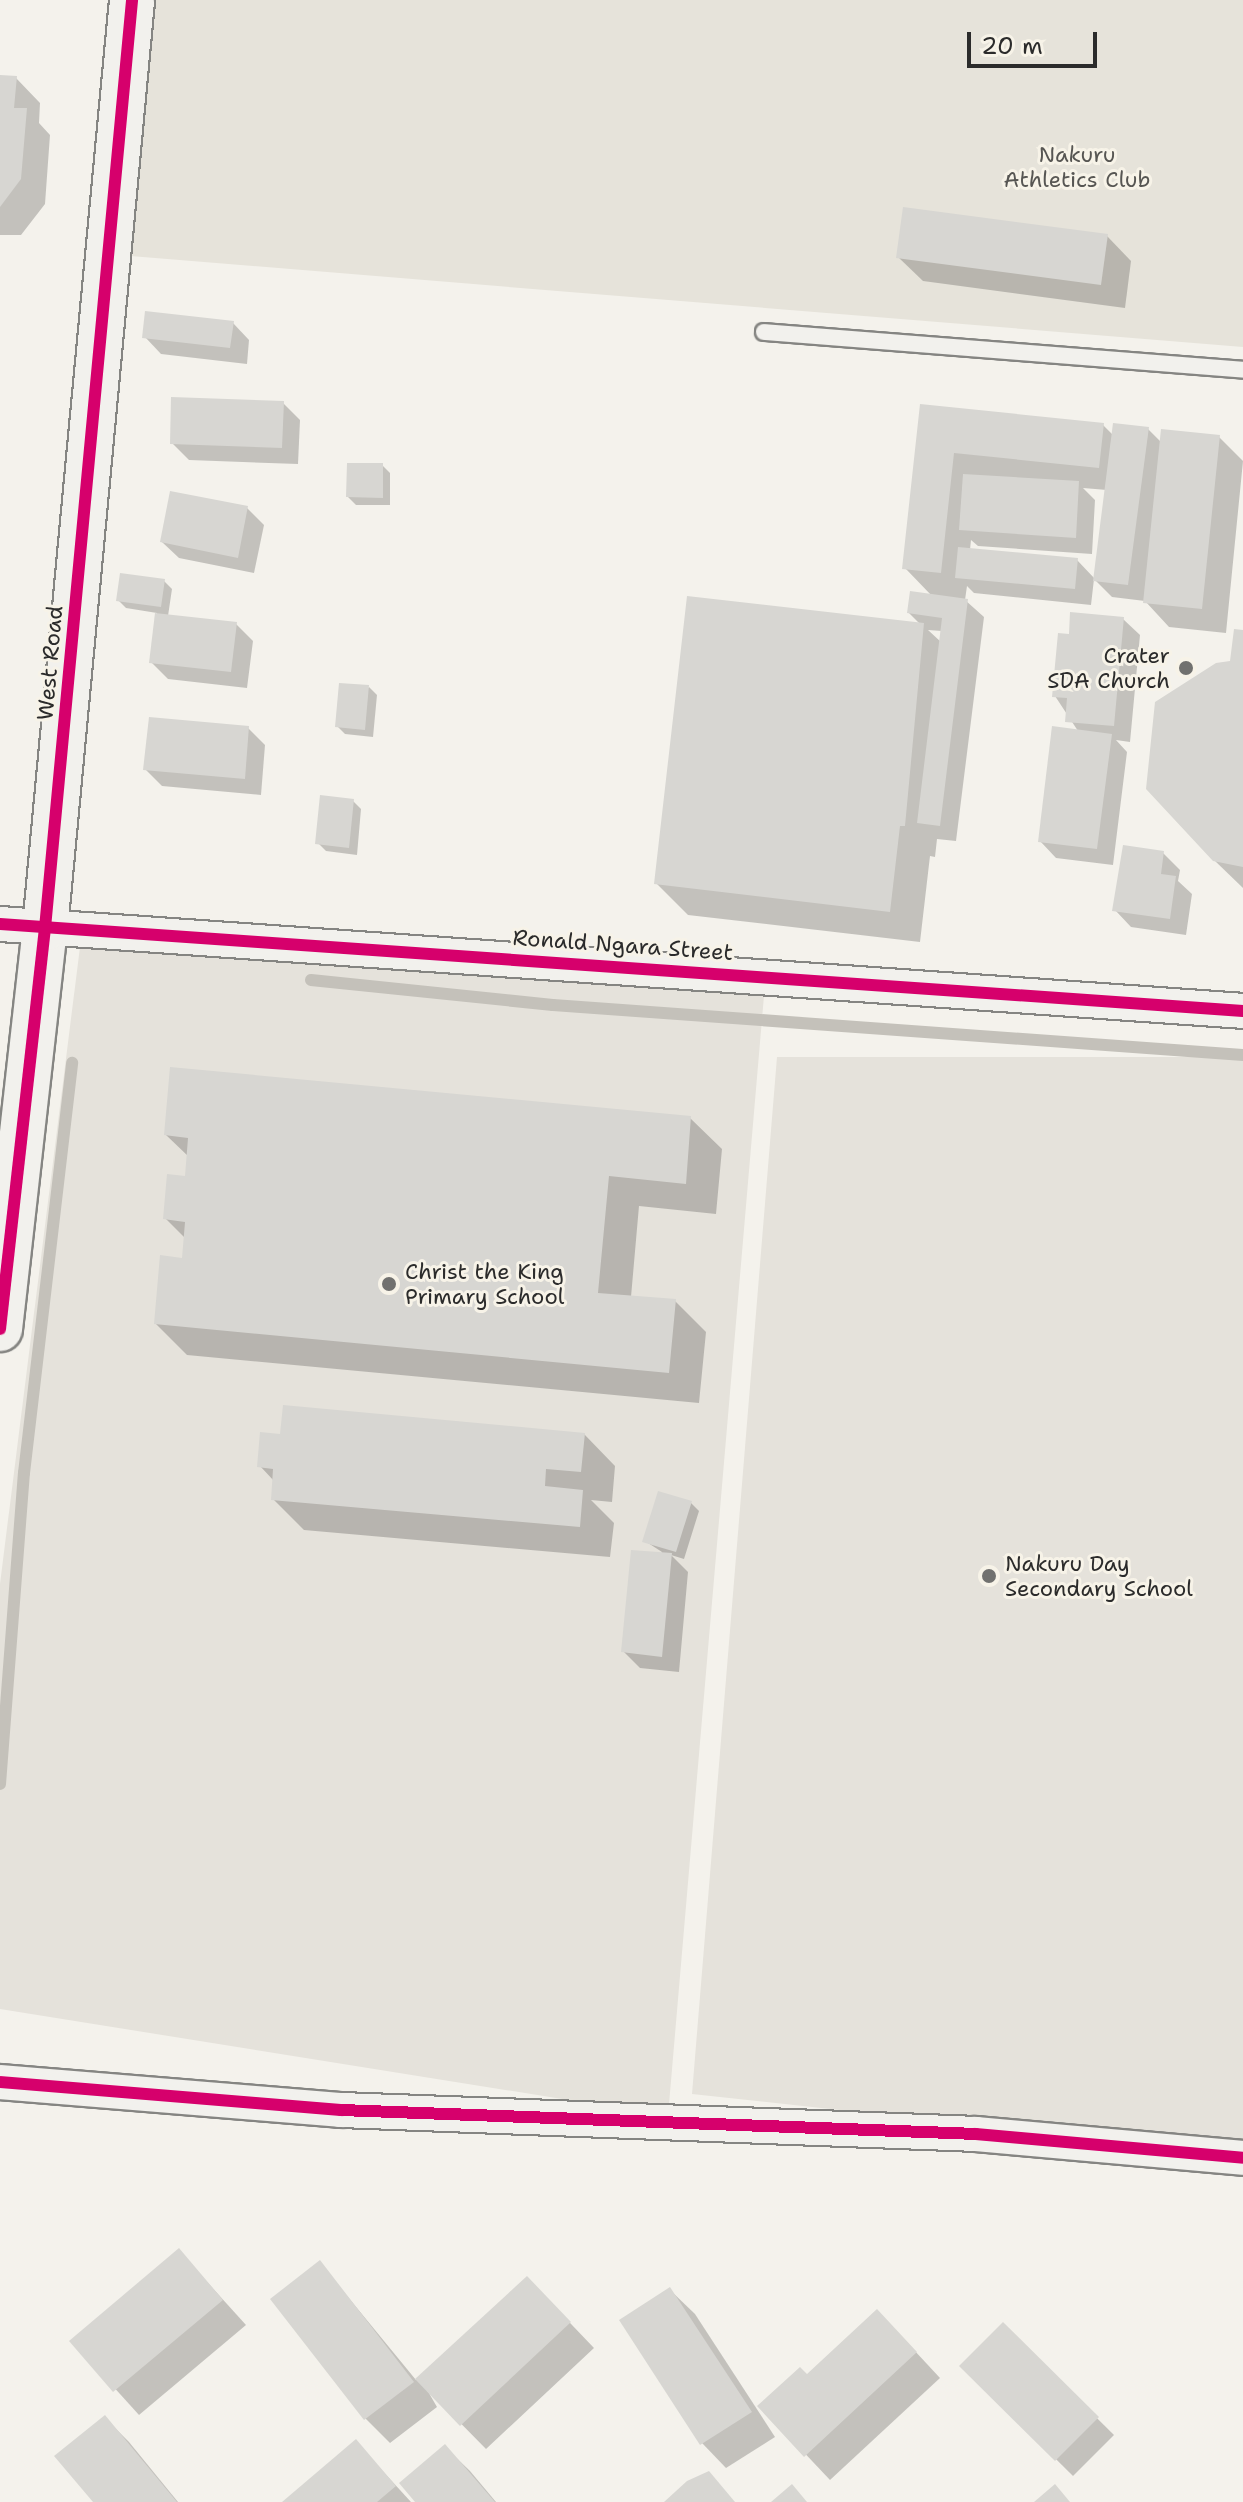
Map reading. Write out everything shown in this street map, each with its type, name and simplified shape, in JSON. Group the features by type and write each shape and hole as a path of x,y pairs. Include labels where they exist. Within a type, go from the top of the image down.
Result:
{"street":[{"name":"West Road","path":"0,1329 45,928 132,0"},
{"name":"Ronald Ngara Street","path":"0,924 777,975 1243,1011"},
{"path":"0,2082 341,2110 976,2134 1243,2158"}],"lane":[{"path":"764,332 1243,370"}],"shaded area":[{"name":"Christ the King Primary School","path":"81,939 765,984 668,2116 0,2009 0,1584"},
{"name":"Nakuru Day Secondary School","path":"777,1057 1243,1057 1243,2154 692,2094"}],"green space":[{"name":"Nakuru Athletics Club","path":"125,0 1243,0 1243,347 106,254"}],"building":[{"path":"0,75 17,76 14,108 27,108 21,179 0,207"},
{"path":"903,207 1108,234 1101,285 896,258"},
{"path":"145,311 234,321 230,348 142,338"},
{"path":"171,397 284,401 282,448 170,444"},
{"path":"920,404 1104,423 1099,468 954,453 941,573 902,569"},
{"path":"1113,423 1149,427 1128,585 1093,581"},
{"path":"1161,429 1220,435 1202,609 1143,603"},
{"path":"347,463 383,463 383,498 346,497"},
{"path":"963,474 1079,481 1076,538 959,530"},
{"path":"170,491 248,506 238,558 160,542"},
{"path":"958,547 1078,558 1075,589 955,578"},
{"path":"120,573 165,579 161,607 116,601"},
{"path":"910,591 968,599 940,826 917,823 942,618 907,613"},
{"path":"687,596 924,623 905,826 900,826 890,912 654,884"},
{"path":"1070,612 1124,617 1114,726 1065,722 1067,698 1052,697 1058,633 1069,634"},
{"path":"155,613 237,622 231,672 149,663"},
{"path":"1234,629 1243,630 1243,867 1213,861 1146,789 1155,702 1216,663 1230,661"},
{"path":"339,683 369,685 365,730 335,727"},
{"path":"149,717 249,726 245,779 143,770"},
{"path":"1052,726 1112,734 1097,849 1038,842"},
{"path":"320,795 354,799 349,848 315,844"},
{"path":"1123,845 1164,851 1161,874 1176,876 1170,919 1112,911"},
{"path":"170,1067 691,1116 686,1184 609,1176 598,1293 676,1299 669,1373 154,1324 160,1255 182,1258 185,1222 163,1219 167,1174 185,1176 188,1138 164,1135"},
{"path":"283,1405 585,1433 581,1472 546,1469 545,1486 583,1490 580,1527 271,1500 273,1469 257,1467 260,1432 280,1434"},
{"path":"658,1491 692,1501 676,1552 642,1542"},
{"path":"631,1550 672,1553 662,1657 621,1652"},
{"path":"179,2248 223,2300 113,2392 69,2341"},
{"path":"320,2260 414,2382 364,2420 270,2299"},
{"path":"527,2276 571,2322 460,2426 415,2379"},
{"path":"670,2287 752,2412 700,2445 619,2320"},
{"path":"877,2309 917,2352 804,2457 757,2406 800,2367 807,2374"},
{"path":"1003,2322 1099,2417 1055,2461 959,2366"},
{"path":"105,2415 177,2502 93,2502 54,2456"},
{"path":"356,2439 396,2486 377,2502 282,2502"},
{"path":"445,2444 495,2502 415,2502 399,2483"},
{"path":"709,2471 735,2502 664,2502 687,2481"},
{"path":"792,2484 807,2502 771,2502"},
{"path":"1055,2484 1070,2502 1034,2502"}],"waterway":[{"path":"311,980 553,1005 1243,1055"},
{"path":"0,1784 24,1473 72,1063"}],"cycle path":[{"path":"0,1329 45,928 132,0"},
{"path":"0,924 1243,1011"},
{"path":"0,2082 341,2110 976,2134 1243,2158"}],"place":[{"name":"Crater SDA Church","path":"1186,668"},
{"name":"Christ the King Primary School","path":"389,1284"},
{"name":"Nakuru Day Secondary School","path":"989,1576"}]}
